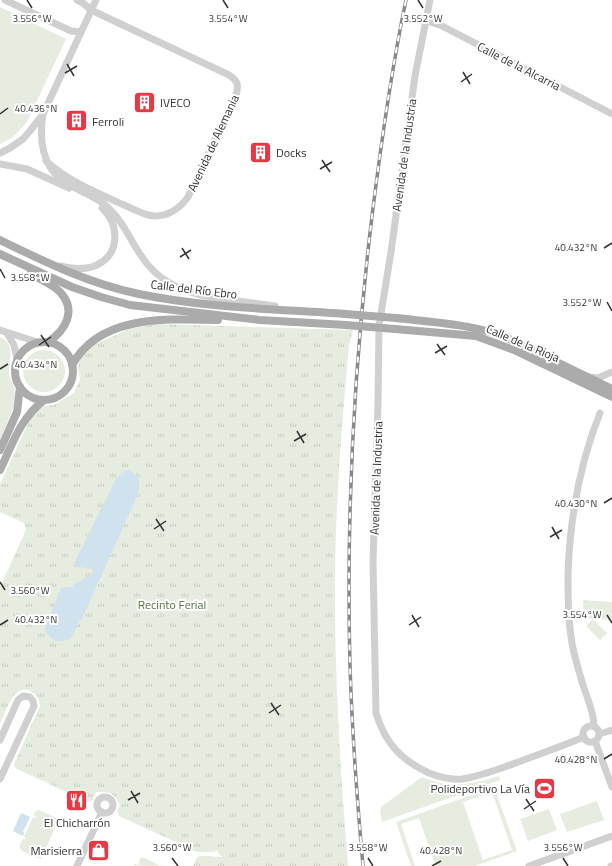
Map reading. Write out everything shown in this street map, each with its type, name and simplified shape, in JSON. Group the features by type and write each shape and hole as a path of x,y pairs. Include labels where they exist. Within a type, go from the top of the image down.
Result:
{"main road":[{"name":"Calle del Río Ebro","path":"0,240 80,277 138,294 215,305 396,318"},
{"name":"Calle del Río Ebro","path":"0,256 72,287 130,305 260,320 395,329"},
{"path":"0,256 48,283 60,292 65,300 68,311 64,329 58,336 48,342"},
{"name":"Calle de la Rioja","path":"396,318 460,325 503,336 612,389"},
{"path":"72,365 79,353 88,344 110,332 138,322 160,319 260,320"},
{"name":"Calle de la Rioja","path":"395,329 476,336 514,350 612,397"},
{"path":"37,342 48,342 57,344 70,357 73,375 69,385 63,393 54,398 44,400 26,394 20,387 15,373 15,368 17,359 29,346 37,342"},
{"path":"0,450 17,412 20,387"},
{"path":"0,470 25,418 44,400"}],"street":[{"path":"5,0 71,31 81,32"},
{"name":"Avenida de Alemania","path":"46,161 55,169 84,186 146,215 162,216 174,212 182,206 188,197 236,95 238,84 235,79 229,75 91,10 77,0"},
{"path":"0,152 10,148 23,139 43,114 96,0"},
{"name":"Avenida de la Industria","path":"430,0 415,76 391,252 379,326 378,419 373,562 376,713 384,733 401,755 413,765 434,775 445,778 461,779 489,773 584,737"},
{"name":"Calle de la Alcarria","path":"425,20 442,26 612,114"},
{"path":"43,114 41,143 46,161 57,176 93,197 113,212 153,272 177,287 195,293 293,311"},
{"path":"0,164 27,170 82,194 100,206 112,221 115,234 115,243 105,260 97,265 79,269 67,268 34,257"},
{"path":"0,330 37,342"},
{"path":"7,333 14,345 17,359"},
{"path":"588,378 598,378 612,372"},
{"path":"594,726 586,727 583,732 584,737 590,742 595,741 599,734 598,729 594,726 590,704 574,652 568,604 569,550 574,502 583,460 590,436 600,413"},
{"path":"0,740 18,700 23,696 30,697 34,706 0,779"},
{"path":"599,734 612,730"},
{"path":"595,741 612,787"},
{"path":"77,866 102,812"},
{"path":"529,866 612,836"}],"green space":[{"path":"0,7 66,39 27,122 13,137 0,144"},
{"name":"Recinto Ferial","path":"156,324 353,330 349,345 342,429 335,571 335,645 338,718 348,866 193,866 199,856 223,857 217,850 214,852 197,852 119,816 117,811 120,805 111,794 96,792 93,800 88,802 15,768 14,764 40,706 38,698 34,693 26,690 20,691 15,694 11,700 0,724 0,587 26,530 24,523 0,512 0,484 31,417 44,406 54,405 74,393 80,379 78,369 79,361 85,352 96,344 129,329"},
{"path":"0,337 5,340 10,348 9,375 15,394 11,414 0,439"},
{"path":"40,350 48,350 56,353 62,359 65,371 62,383 56,389 48,392 40,392 32,389 26,383 23,375 23,367 26,359 32,353"},
{"path":"583,600 612,602 612,620 584,618"},
{"path":"593,619 607,633 600,640 586,626"},
{"path":"499,776 500,780 382,822 380,812 381,807 422,777 442,783 460,784 479,782"},
{"path":"494,787 517,851 475,866 436,866 419,818 401,824 415,866 411,866 396,822","holes":["492,792 512,850 483,860 463,802"]},
{"path":"597,801 604,820 567,832 560,814"},
{"path":"549,809 557,830 528,841 520,819"},
{"path":"39,810 59,819 41,859 22,851 19,846 23,839 26,838 24,837 33,817 36,818 36,816 33,815"},
{"path":"143,857 161,866 134,866 135,864 138,865 140,859"}],"water":[{"path":"129,470 138,476 139,480 139,490 134,503 84,614 70,639 55,641 46,633 45,629 61,588 71,587 93,573 92,569 73,566 116,479 122,472"},
{"path":"21,813 30,817 23,832 23,836 13,831"}],"railway":[{"path":"363,866 355,766 350,665 350,496 360,328 372,216 387,108 406,0"}],"place":[{"name":"IVECO","path":"145,102"},
{"name":"Ferroli","path":"76,121"},
{"name":"Docks","path":"260,152"},
{"name":"Polideportivo La Vía","path":"545,788"},
{"name":"El Chicharrón","path":"77,801"},
{"name":"Marisierra","path":"98,850"}]}
